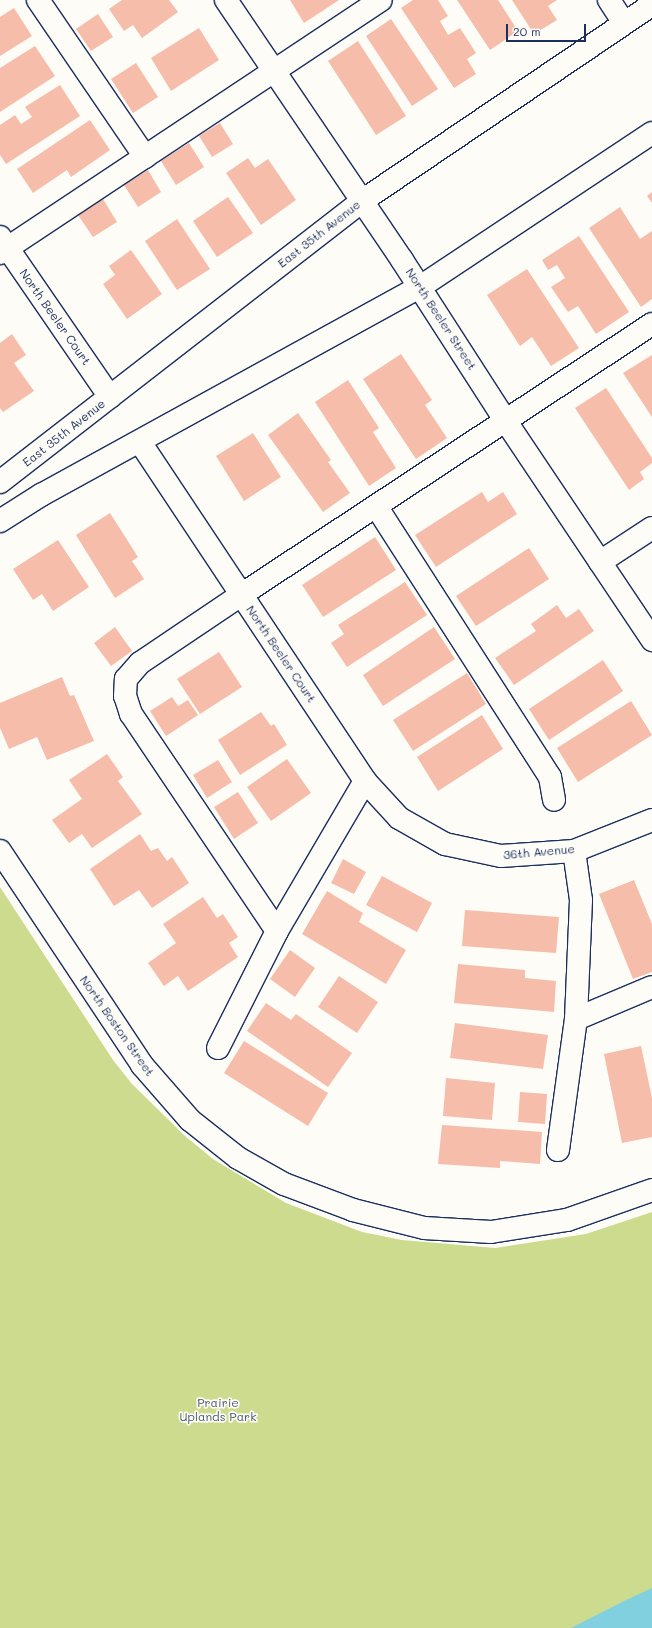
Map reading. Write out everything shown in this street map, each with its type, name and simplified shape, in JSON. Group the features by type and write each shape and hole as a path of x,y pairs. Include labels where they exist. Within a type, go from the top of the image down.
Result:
{"street":[{"path":"38,0 145,157"},
{"name":"North Beeler Street","path":"226,0 420,287 505,420 652,640"},
{"path":"3,246 145,157 381,0"},
{"path":"609,0 624,23"},
{"name":"East 35th Avenue","path":"0,482 362,201 652,4"},
{"path":"0,521 41,495 420,287 652,133"},
{"name":"North Beeler Court","path":"3,246 110,396"},
{"path":"277,931 131,714 125,696 126,679 140,664 242,595 652,324"},
{"name":"North Beeler Court","path":"140,442 365,781 399,818 445,844"},
{"path":"376,506 550,777 554,800"},
{"path":"600,562 652,528"},
{"path":"218,1048 277,931 365,781"},
{"name":"36th Avenue","path":"445,844 501,856 574,851 652,820"},
{"name":"North Boston Street","path":"0,851 142,1065 190,1120 238,1158 284,1184 353,1210 424,1228 491,1232 566,1220 652,1190"},
{"path":"558,1150 576,1019 581,900 574,851"},
{"path":"576,1019 652,987"}],"green space":[{"name":"Prairie Uplands Park","path":"0,887 113,1060 132,1084 185,1136 213,1159 286,1203 362,1232 402,1240 495,1248 586,1234 652,1212 652,1628 0,1628"}],"water":[{"path":"652,1588 652,1628 571,1628 624,1601"}],"building":[{"path":"122,0 169,0 178,12 142,38 133,25 124,31 109,9"},
{"path":"290,0 339,0 304,23"},
{"path":"413,0 438,0 448,16 440,21 448,35 460,28 476,53 467,59 476,74 454,88 401,8"},
{"path":"457,0 498,0 518,31 490,50"},
{"path":"512,0 557,0 548,6 557,20 534,34"},
{"path":"14,8 32,36 0,56 0,17"},
{"path":"98,14 113,37 91,51 76,29"},
{"path":"391,19 438,89 412,106 366,36"},
{"path":"199,28 219,60 171,91 151,58"},
{"path":"358,41 406,116 376,135 328,61"},
{"path":"35,46 55,76 0,112 0,68"},
{"path":"136,63 158,97 133,113 111,79"},
{"path":"60,85 80,116 6,164 0,155 0,125 15,115 21,124 32,117 25,107"},
{"path":"90,120 110,150 71,177 67,170 33,193 17,169"},
{"path":"220,123 233,144 212,157 199,136"},
{"path":"189,143 204,167 176,185 161,161"},
{"path":"248,158 255,168 268,159 296,200 261,225 226,173"},
{"path":"148,170 161,192 138,207 124,185"},
{"path":"652,192 652,203 647,196"},
{"path":"228,197 253,233 217,257 193,221"},
{"path":"103,199 117,222 93,237 78,215"},
{"path":"620,207 640,239 652,231 652,299 641,307 589,228"},
{"path":"177,219 210,269 177,290 145,241"},
{"path":"579,236 629,312 596,334 578,306 568,312 551,287 565,278 557,265 548,270 542,260"},
{"path":"131,250 162,294 127,319 103,284 115,275 109,266"},
{"path":"527,269 579,348 551,366 532,337 520,346 487,295"},
{"path":"12,334 26,355 14,363 34,391 3,412 0,408 0,343"},
{"path":"401,354 432,400 425,405 447,438 416,459 363,379"},
{"path":"652,355 652,417 623,373"},
{"path":"348,380 379,428 373,432 396,468 369,486 315,402"},
{"path":"606,388 652,458 652,463 640,472 644,479 629,490 575,408"},
{"path":"298,413 331,460 328,462 350,493 323,512 268,435"},
{"path":"253,433 281,477 244,501 216,456"},
{"path":"482,492 488,502 503,492 517,514 436,567 415,535"},
{"path":"110,513 138,557 132,561 144,579 115,598 76,535"},
{"path":"375,537 396,570 323,617 302,585"},
{"path":"58,540 89,587 53,611 42,594 33,600 13,569"},
{"path":"529,548 549,579 476,626 456,596"},
{"path":"405,582 427,615 347,667 331,643 344,634 338,625"},
{"path":"557,605 566,618 579,609 594,631 514,685 495,658 536,631 531,624"},
{"path":"115,627 132,651 111,666 94,643"},
{"path":"434,627 455,659 383,706 363,675"},
{"path":"219,652 242,687 200,714 177,679"},
{"path":"603,660 623,691 549,740 529,709"},
{"path":"467,673 486,704 413,751 393,720"},
{"path":"62,677 70,696 74,695 94,741 47,760 37,737 9,749 0,728 0,703"},
{"path":"172,697 178,706 188,700 198,715 166,736 150,711"},
{"path":"631,701 652,735 578,782 557,748"},
{"path":"261,712 271,726 274,724 287,745 240,775 218,740"},
{"path":"482,715 503,749 438,791 417,757"},
{"path":"107,754 123,777 118,781 142,814 92,848 82,834 69,843 52,820 82,799 69,780"},
{"path":"287,759 311,793 271,821 247,787"},
{"path":"218,760 232,782 207,798 193,775"},
{"path":"238,792 258,823 234,839 214,807"},
{"path":"140,834 151,851 158,848 167,861 172,857 189,883 152,908 139,890 114,906 90,869"},
{"path":"343,859 366,872 354,894 331,883"},
{"path":"382,876 432,903 417,932 366,905"},
{"path":"634,880 652,924 652,972 633,979 599,894"},
{"path":"327,891 363,913 359,922 406,950 386,984 302,934"},
{"path":"203,897 217,918 223,914 238,937 229,943 238,957 188,991 178,976 164,986 148,963 176,943 163,924"},
{"path":"465,910 559,917 556,953 462,946"},
{"path":"290,950 315,968 295,997 270,979"},
{"path":"458,964 525,970 525,978 556,981 554,1012 454,1003"},
{"path":"339,976 378,1002 357,1033 318,1007"},
{"path":"266,1003 291,1020 296,1014 352,1053 328,1087 247,1031"},
{"path":"455,1023 548,1035 543,1069 450,1058"},
{"path":"244,1041 328,1093 308,1126 224,1073"},
{"path":"641,1046 652,1098 652,1137 622,1143 604,1054"},
{"path":"446,1078 495,1083 492,1120 443,1116"},
{"path":"520,1092 547,1094 545,1124 518,1122"},
{"path":"442,1125 542,1132 540,1164 500,1161 500,1168 438,1164"}]}
